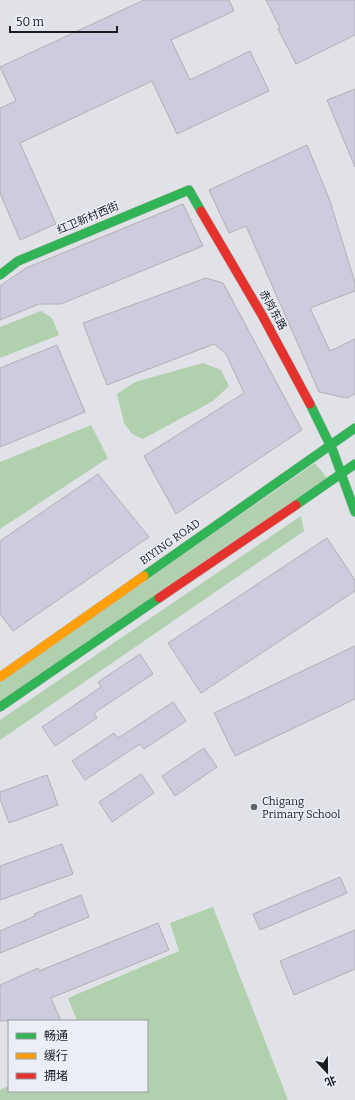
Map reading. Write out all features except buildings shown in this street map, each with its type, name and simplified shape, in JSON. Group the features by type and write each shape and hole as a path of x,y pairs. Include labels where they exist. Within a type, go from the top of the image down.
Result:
{"main road":[{"name":"红卫新村西街","path":"0,275 18,261 189,190"},
{"name":"赤岗东路","path":"189,190 291,367 330,445 355,512"},
{"name":"BIYING ROAD","path":"0,677 355,428"},
{"path":"0,707 355,464"}],"green space":[{"path":"41,311 52,318 59,335 0,358 0,327"},
{"path":"203,363 221,370 229,386 213,401 143,439 132,434 124,423 117,394 135,382"},
{"path":"91,425 108,458 0,529 0,462"},
{"path":"315,463 327,478 0,702 0,682"},
{"path":"301,516 304,531 0,740 0,720"},
{"path":"213,907 288,1100 0,1100 0,1090 8,1086 8,1092 148,1092 148,1020 77,1020 68,998 179,951 170,923"}],"traffic: fast":[{"path":"0,275 18,261 189,190 201,211"},
{"path":"310,404 333,451 355,512"},
{"path":"144,576 355,428"},
{"path":"296,505 355,464"},
{"path":"0,707 159,598"}],"traffic: slow":[{"path":"0,677 144,576"}],"traffic: jam":[{"path":"201,211 262,315 310,404"},
{"path":"159,598 296,505"}],"place":[{"name":"Chigang Primary School","path":"254,807"}]}
